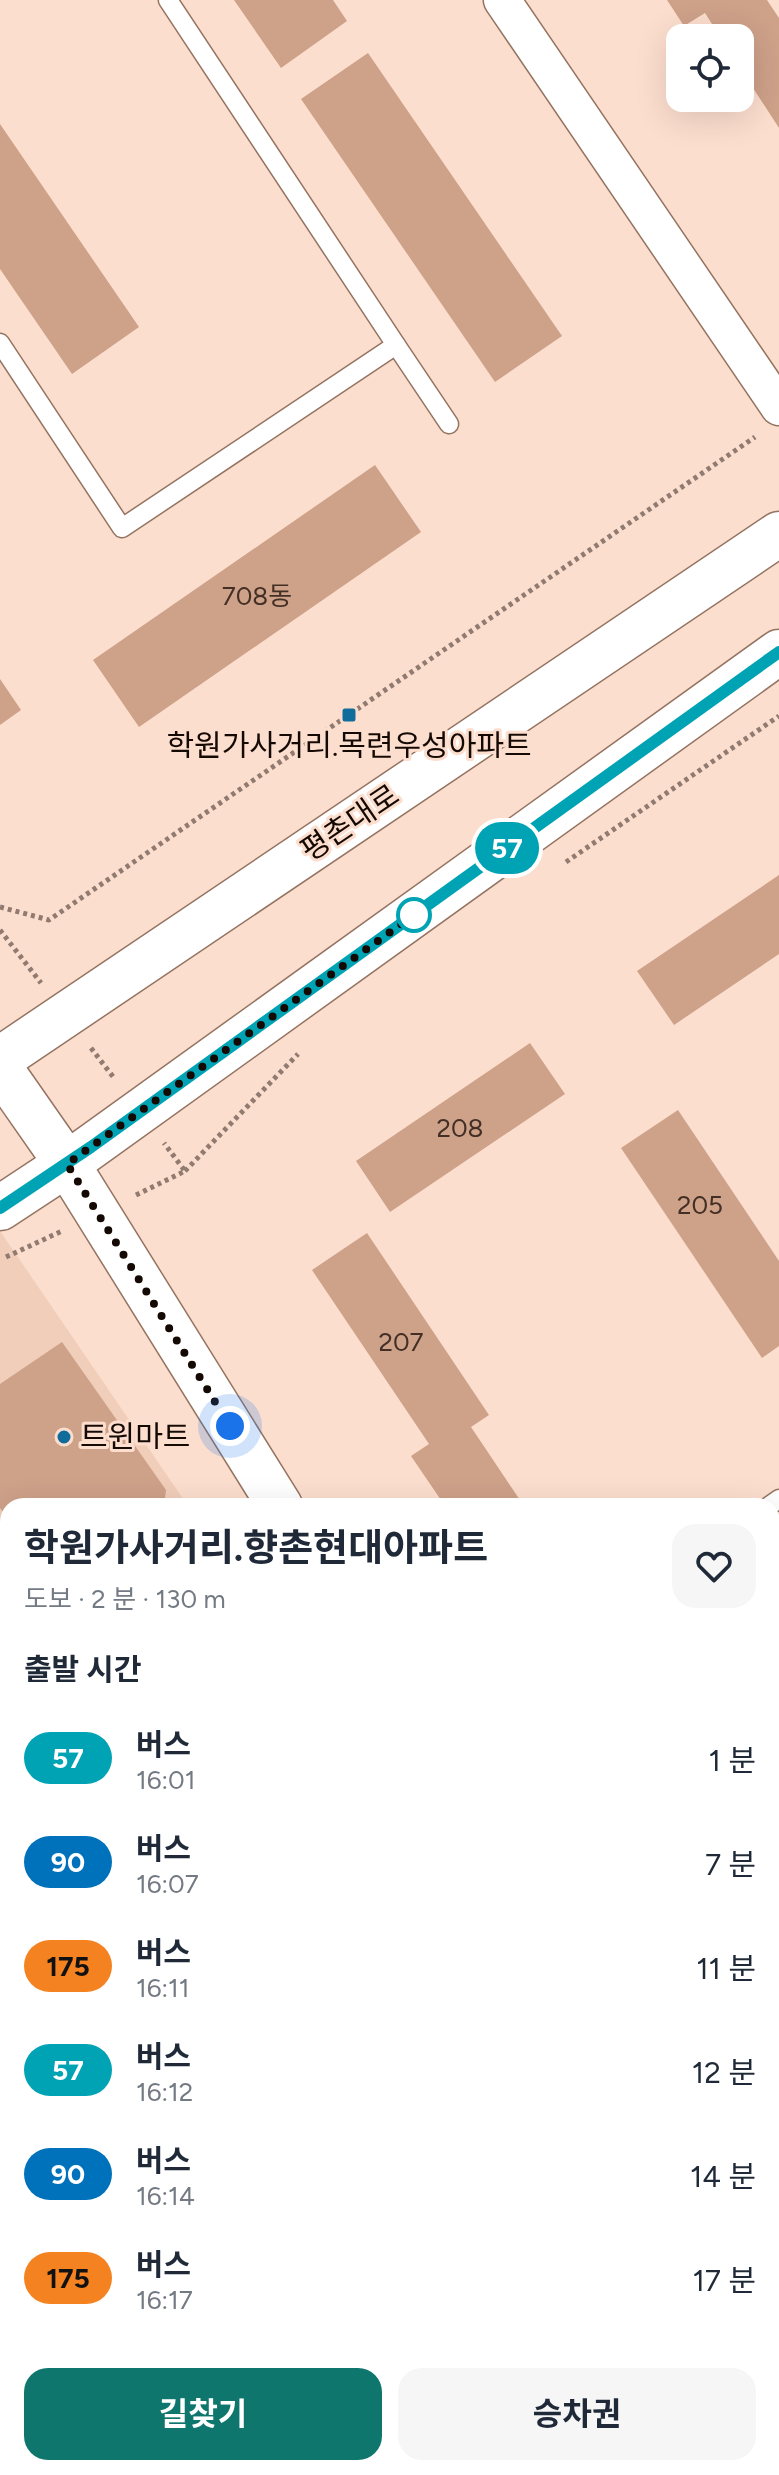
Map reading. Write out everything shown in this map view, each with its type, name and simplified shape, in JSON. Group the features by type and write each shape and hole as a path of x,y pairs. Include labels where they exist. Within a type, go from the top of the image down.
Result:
{"street":[{"path":"502,0 676,254 769,421"},
{"name":"평촌대로","path":"0,1059 779,534"},
{"path":"0,1208 67,1164 779,652"},
{"path":"0,1068 67,1164 275,1498"}],"lane":[{"path":"168,0 449,424"},
{"path":"0,343 122,528 396,345"}],"path":[{"path":"0,907 49,920 769,421"},
{"path":"557,868 779,716"},
{"path":"185,1171 301,1051"}],"shaded area":[{"name":"트윈마트","path":"0,1231 183,1498 0,1498"}],"building":[{"path":"234,0 333,0 347,21 281,68"},
{"path":"667,0 767,0 779,18 779,128 754,90 754,24 712,24 705,13 683,24"},
{"path":"368,53 562,336 495,382 301,99"},
{"path":"0,124 139,327 72,374 0,269"},
{"path":"375,465 421,532 139,727 93,660"},
{"path":"0,679 21,710 0,725"},
{"path":"779,875 779,954 674,1025 637,971"},
{"path":"530,1043 565,1094 390,1212 356,1161"},
{"path":"678,1110 779,1261 779,1346 762,1358 621,1148"},
{"path":"367,1233 489,1415 471,1427 519,1498 440,1498 411,1456 429,1444 312,1270"},
{"name":"트윈마트","path":"62,1342 166,1490 165,1498 0,1498 0,1384"}],"bus line":[{"name":"57","path":"0,1208 91,1147 779,652"}],"place":[{"name":"학원가사거리.목련우성아파트","path":"349,715"},
{"name":"트윈마트","path":"64,1437"}],"route":[{"path":"230,1426 67,1164 421,910 414,915"}]}
